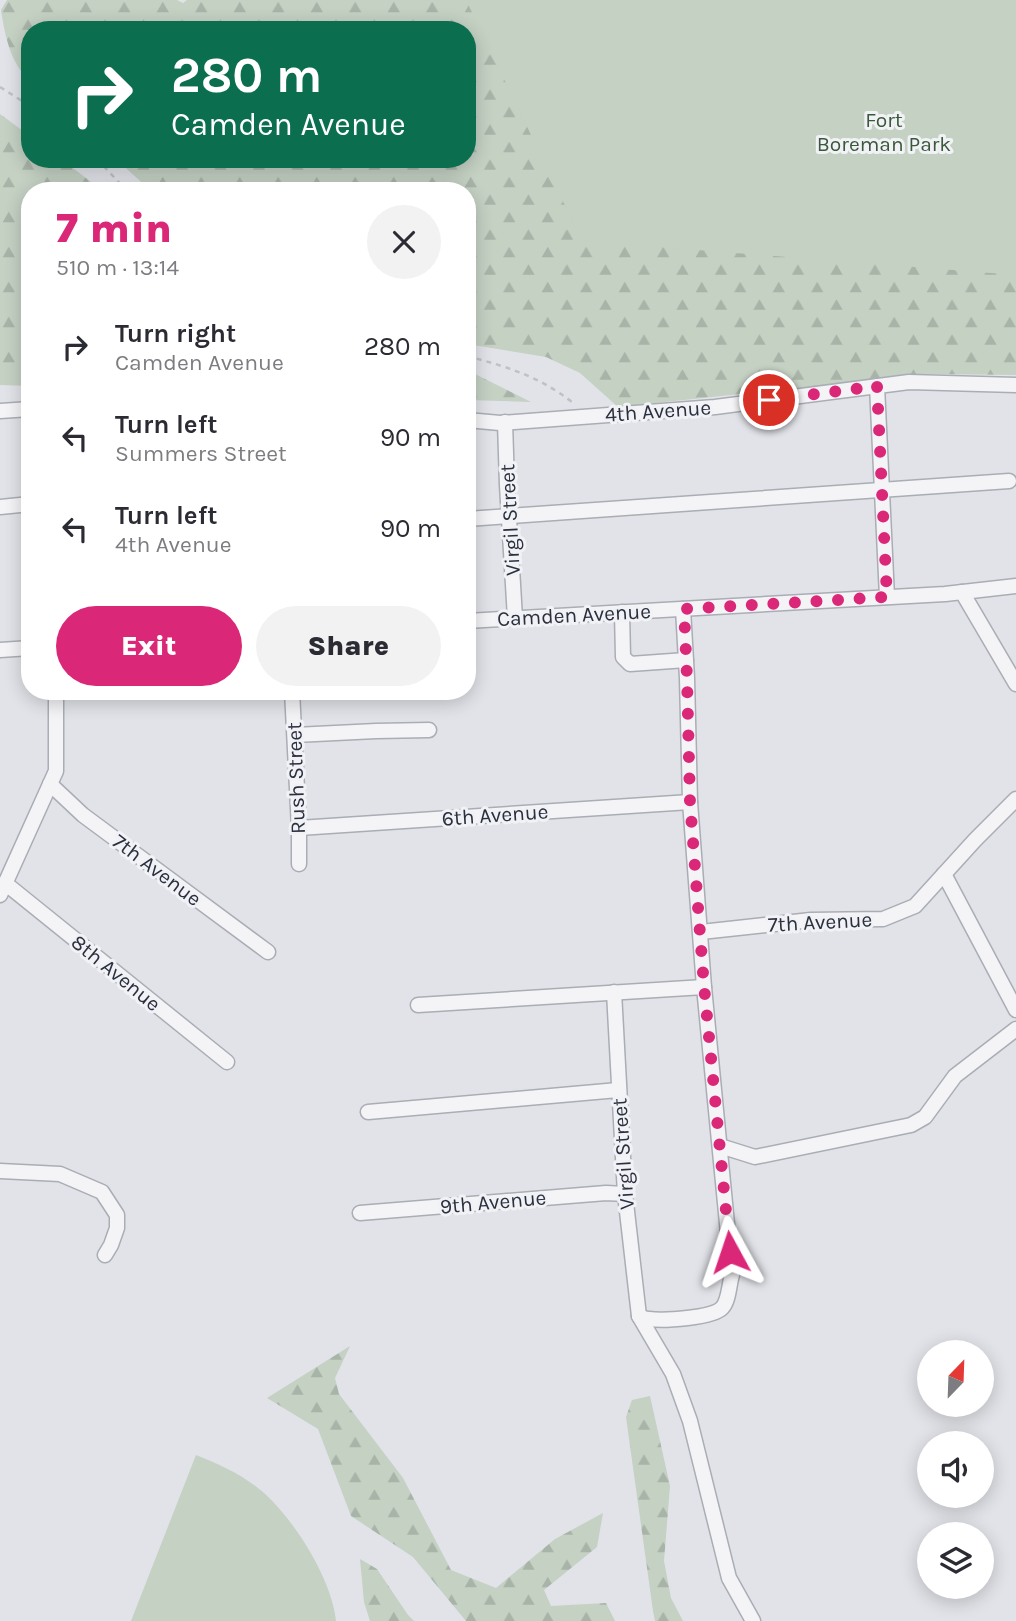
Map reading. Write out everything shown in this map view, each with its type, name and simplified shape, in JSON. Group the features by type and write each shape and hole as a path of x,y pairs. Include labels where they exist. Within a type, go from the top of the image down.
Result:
{"street":[{"name":"4th Avenue","path":"476,420 505,422 715,407 909,382 1016,385"},
{"path":"877,386 887,597"},
{"path":"0,411 21,409"},
{"name":"Virgil Street","path":"505,422 515,618"},
{"path":"476,519 1009,481"},
{"path":"0,507 21,505"},
{"name":"Camden Avenue","path":"476,620 887,597 1016,586"},
{"path":"962,592 1016,684"},
{"path":"639,1316 647,1320 712,1313 722,1308 732,1275 704,986 690,802 684,609"},
{"path":"622,612 623,657 630,664 686,660"},
{"path":"0,650 21,648"},
{"path":"3,889 56,771 56,700"},
{"name":"Rush Street","path":"293,700 299,864"},
{"path":"295,735 429,730"},
{"name":"7th Avenue","path":"50,784 83,815 268,952"},
{"name":"7th Avenue","path":"701,932 811,920 883,919 915,906 975,839 1016,799"},
{"name":"6th Avenue","path":"299,828 690,802"},
{"path":"944,874 1016,1010"},
{"name":"8th Avenue","path":"3,889 227,1062"},
{"path":"418,1005 704,986"},
{"name":"Virgil Street","path":"614,992 625,1194 639,1316"},
{"path":"720,1146 755,1157 911,1125 925,1116 955,1076 1016,1029"},
{"path":"368,1112 618,1090"},
{"path":"0,1171 60,1174 102,1192 117,1214 117,1228 105,1255"},
{"name":"9th Avenue","path":"360,1213 625,1194"},
{"path":"639,1316 673,1374 690,1421 729,1578 752,1621"}],"path":[{"path":"0,87 21,100"},
{"path":"105,168 119,182"},
{"path":"476,359 531,376 553,387 587,416"}],"green space":[{"path":"7,0 177,0 183,3 187,0 498,0 1016,117 1016,375 931,374 618,407 580,373 546,357 476,345 476,182 141,182 126,168 476,168 476,21 21,21 21,71 7,39 1,10"},
{"name":"Fort Boreman Park","path":"466,0 1016,0 1016,275 582,241"},
{"path":"0,114 21,129 21,168 73,168 91,182 21,182 21,386 0,385"},
{"path":"476,374 531,402 476,400"},
{"path":"350,1346 335,1378 339,1394 403,1478 451,1570 496,1588 555,1539 603,1513 597,1547 544,1590 551,1606 606,1603 615,1621 466,1621 413,1557 351,1516 318,1429 267,1398"},
{"path":"650,1396 670,1486 664,1561 671,1598 683,1621 655,1621 653,1611 626,1417 632,1400"},
{"path":"196,1455 251,1483 284,1514 318,1567 333,1604 336,1621 131,1621"},
{"path":"360,1559 377,1569 414,1621 370,1621 364,1602"}],"route":[{"path":"730,1252 704,986 690,802 684,609 887,597 877,386 769,400"}]}
